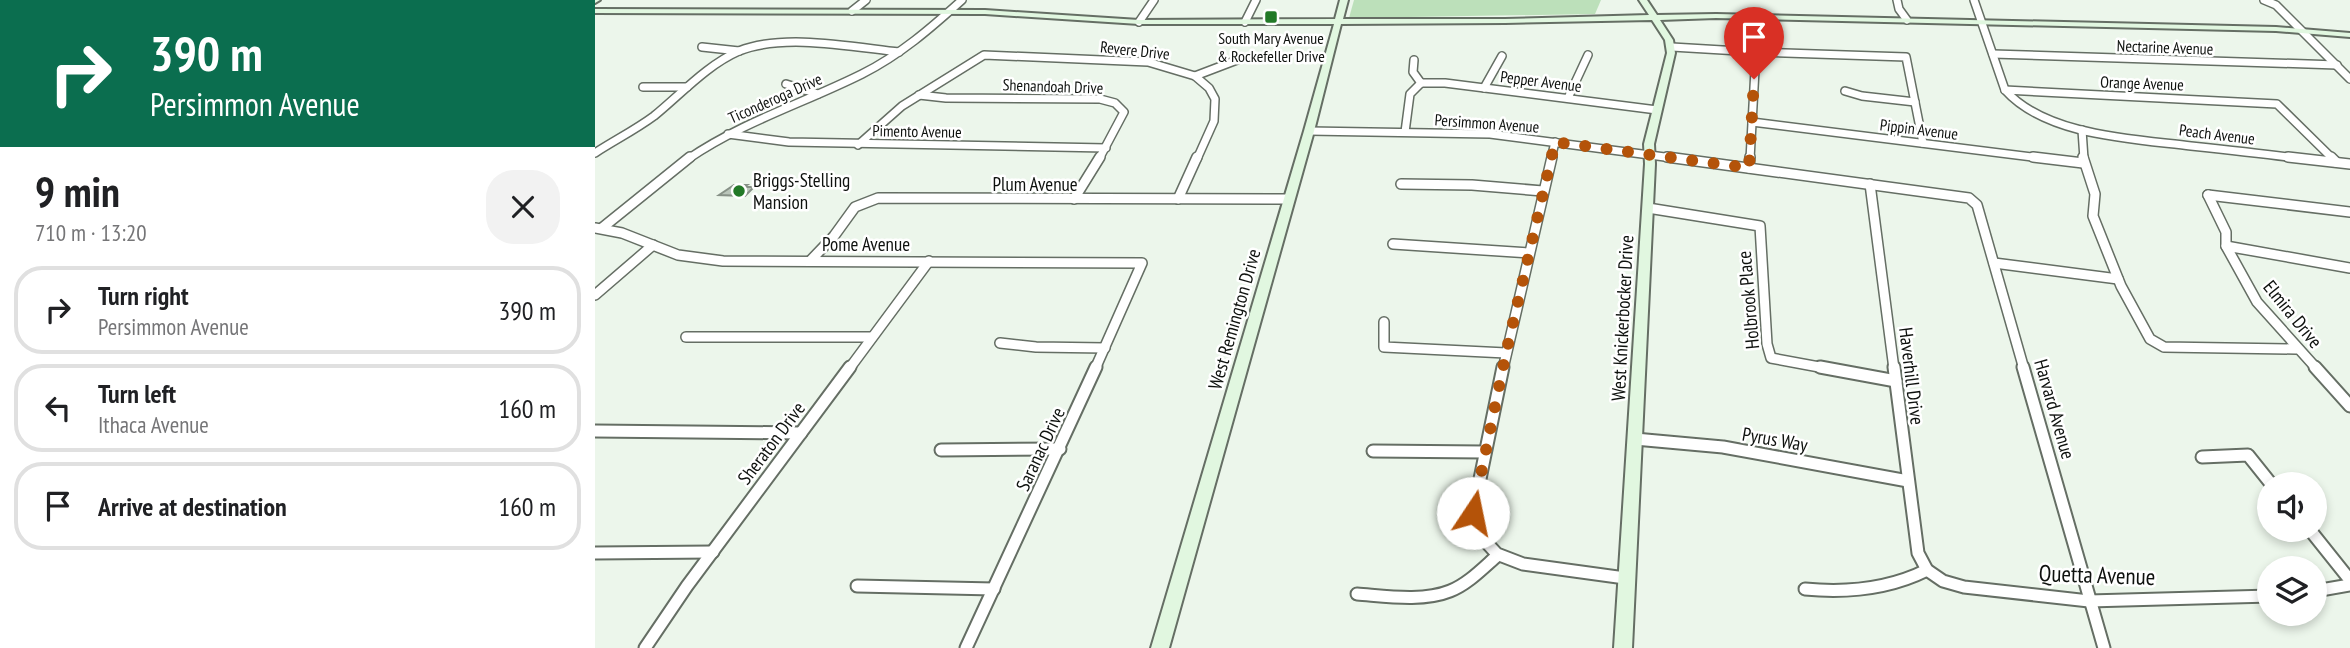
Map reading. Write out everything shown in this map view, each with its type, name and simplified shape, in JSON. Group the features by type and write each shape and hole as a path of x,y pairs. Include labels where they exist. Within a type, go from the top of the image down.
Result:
{"main road":[{"path":"1337,22 1505,21 1653,16 1982,22"}],"street":[{"path":"852,11 866,0"},
{"name":"Ticonderoga Drive","path":"599,228 685,162 727,134 818,94 900,52 962,0"},
{"path":"1139,22 1154,0"},
{"path":"1245,22 1256,0"},
{"name":"West Remington Drive","path":"1160,648 1344,0"},
{"path":"1643,0 1672,47 1906,57 1923,143"},
{"path":"1897,0 1899,9 1907,20"},
{"path":"1974,0 2005,90"},
{"path":"2264,0 2276,5 2350,79"},
{"path":"595,11 950,12 1139,22 1337,22"},
{"path":"1982,22 2302,31 2350,35"},
{"path":"595,153 640,126 688,87 739,51 769,45 829,45 900,52"},
{"path":"702,47 729,47 739,51"},
{"name":"West Knickerbocker Drive","path":"1623,648 1648,208 1649,144 1672,47"},
{"path":"1749,168 1756,52"},
{"name":"Revere Drive","path":"919,95 974,60 993,54 1036,59 1119,59 1163,65 1195,76"},
{"name":"Nectarine Avenue","path":"1993,54 2337,65"},
{"path":"1568,98 1588,55"},
{"path":"1484,88 1502,57"},
{"path":"1178,199 1216,113 1213,93 1195,76 1237,60"},
{"path":"1405,132 1410,93 1420,83 1413,72 1414,60"},
{"name":"Pepper Avenue","path":"1420,83 1484,88 1657,110"},
{"path":"786,85 818,94"},
{"path":"643,87 688,87"},
{"name":"Orange Avenue","path":"2005,90 2277,104 2336,162"},
{"name":"Peach Avenue","path":"2005,90 2026,108 2082,131 2350,164"},
{"path":"1845,91 1862,96 1915,102"},
{"path":"858,145 897,110 919,95"},
{"name":"Shenandoah Drive","path":"919,95 946,98 1090,98 1108,101 1122,109 1123,116 1074,200"},
{"name":"Pippin Avenue","path":"1752,122 2083,163"},
{"name":"Persimmon Avenue","path":"1308,131 1490,134 1954,194"},
{"path":"2082,131 2079,146 2083,163 2097,192 2098,204 2093,216 2118,279 2146,335 2157,346 2296,349"},
{"name":"Pimento Avenue","path":"727,134 761,141 858,145 1106,148"},
{"path":"1555,142 1484,452 1473,513 1482,538 1498,555 1534,566 1625,578"},
{"path":"1401,184 1472,185 1543,191"},
{"name":"Haverhill Drive","path":"1870,184 1918,553 1927,570"},
{"name":"Harvard Avenue","path":"1954,194 1969,198 1977,205 2104,648"},
{"name":"Elmira Drive","path":"2350,212 2208,195 2226,232 2226,246 2257,302 2296,349 2350,405"},
{"name":"Plum Avenue","path":"810,261 834,236 855,207 870,199 1289,199"},
{"name":"Holbrook Place","path":"1648,208 1760,226 1767,344 1771,358 1896,381"},
{"name":"Pome Avenue","path":"599,228 633,235 683,256 712,260 1142,263"},
{"path":"1393,244 1529,253"},
{"path":"595,295 653,245"},
{"path":"2226,246 2350,268"},
{"name":"Sheraton Drive","path":"645,648 929,261"},
{"name":"Saranac Drive","path":"966,648 1060,449 1142,263"},
{"path":"1994,263 2118,279"},
{"path":"1384,322 1384,346 1506,353"},
{"path":"686,337 872,337"},
{"path":"1000,343 1036,347 1105,348"},
{"path":"595,431 801,432"},
{"name":"Pyrus Way","path":"1635,439 1723,447 1908,481"},
{"path":"941,450 1060,449"},
{"path":"1373,451 1484,452"},
{"path":"2202,457 2248,455 2262,472"},
{"path":"2319,542 2350,582 2327,588"},
{"path":"595,552 713,552"},
{"path":"1357,594 1382,597 1447,592 1477,574 1498,555"},
{"path":"1805,589 1831,593 1909,581 1927,570"},
{"name":"Quetta Avenue","path":"1927,570 1943,581 1963,587 2089,601 2257,597"},
{"path":"857,586 994,589"}],"green space":[{"path":"1354,0 1601,0 1595,14 1349,18"}],"building":[{"name":"Briggs-Stelling Mansion","path":"734,185 754,187 745,196 719,195"}],"place":[{"name":"South Mary Avenue & Rockefeller Drive","path":"1271,17"},
{"name":"Briggs-Stelling Mansion","path":"739,191"}],"route":[{"path":"1473,513 1484,452 1555,142 1749,168 1754,79"}]}
